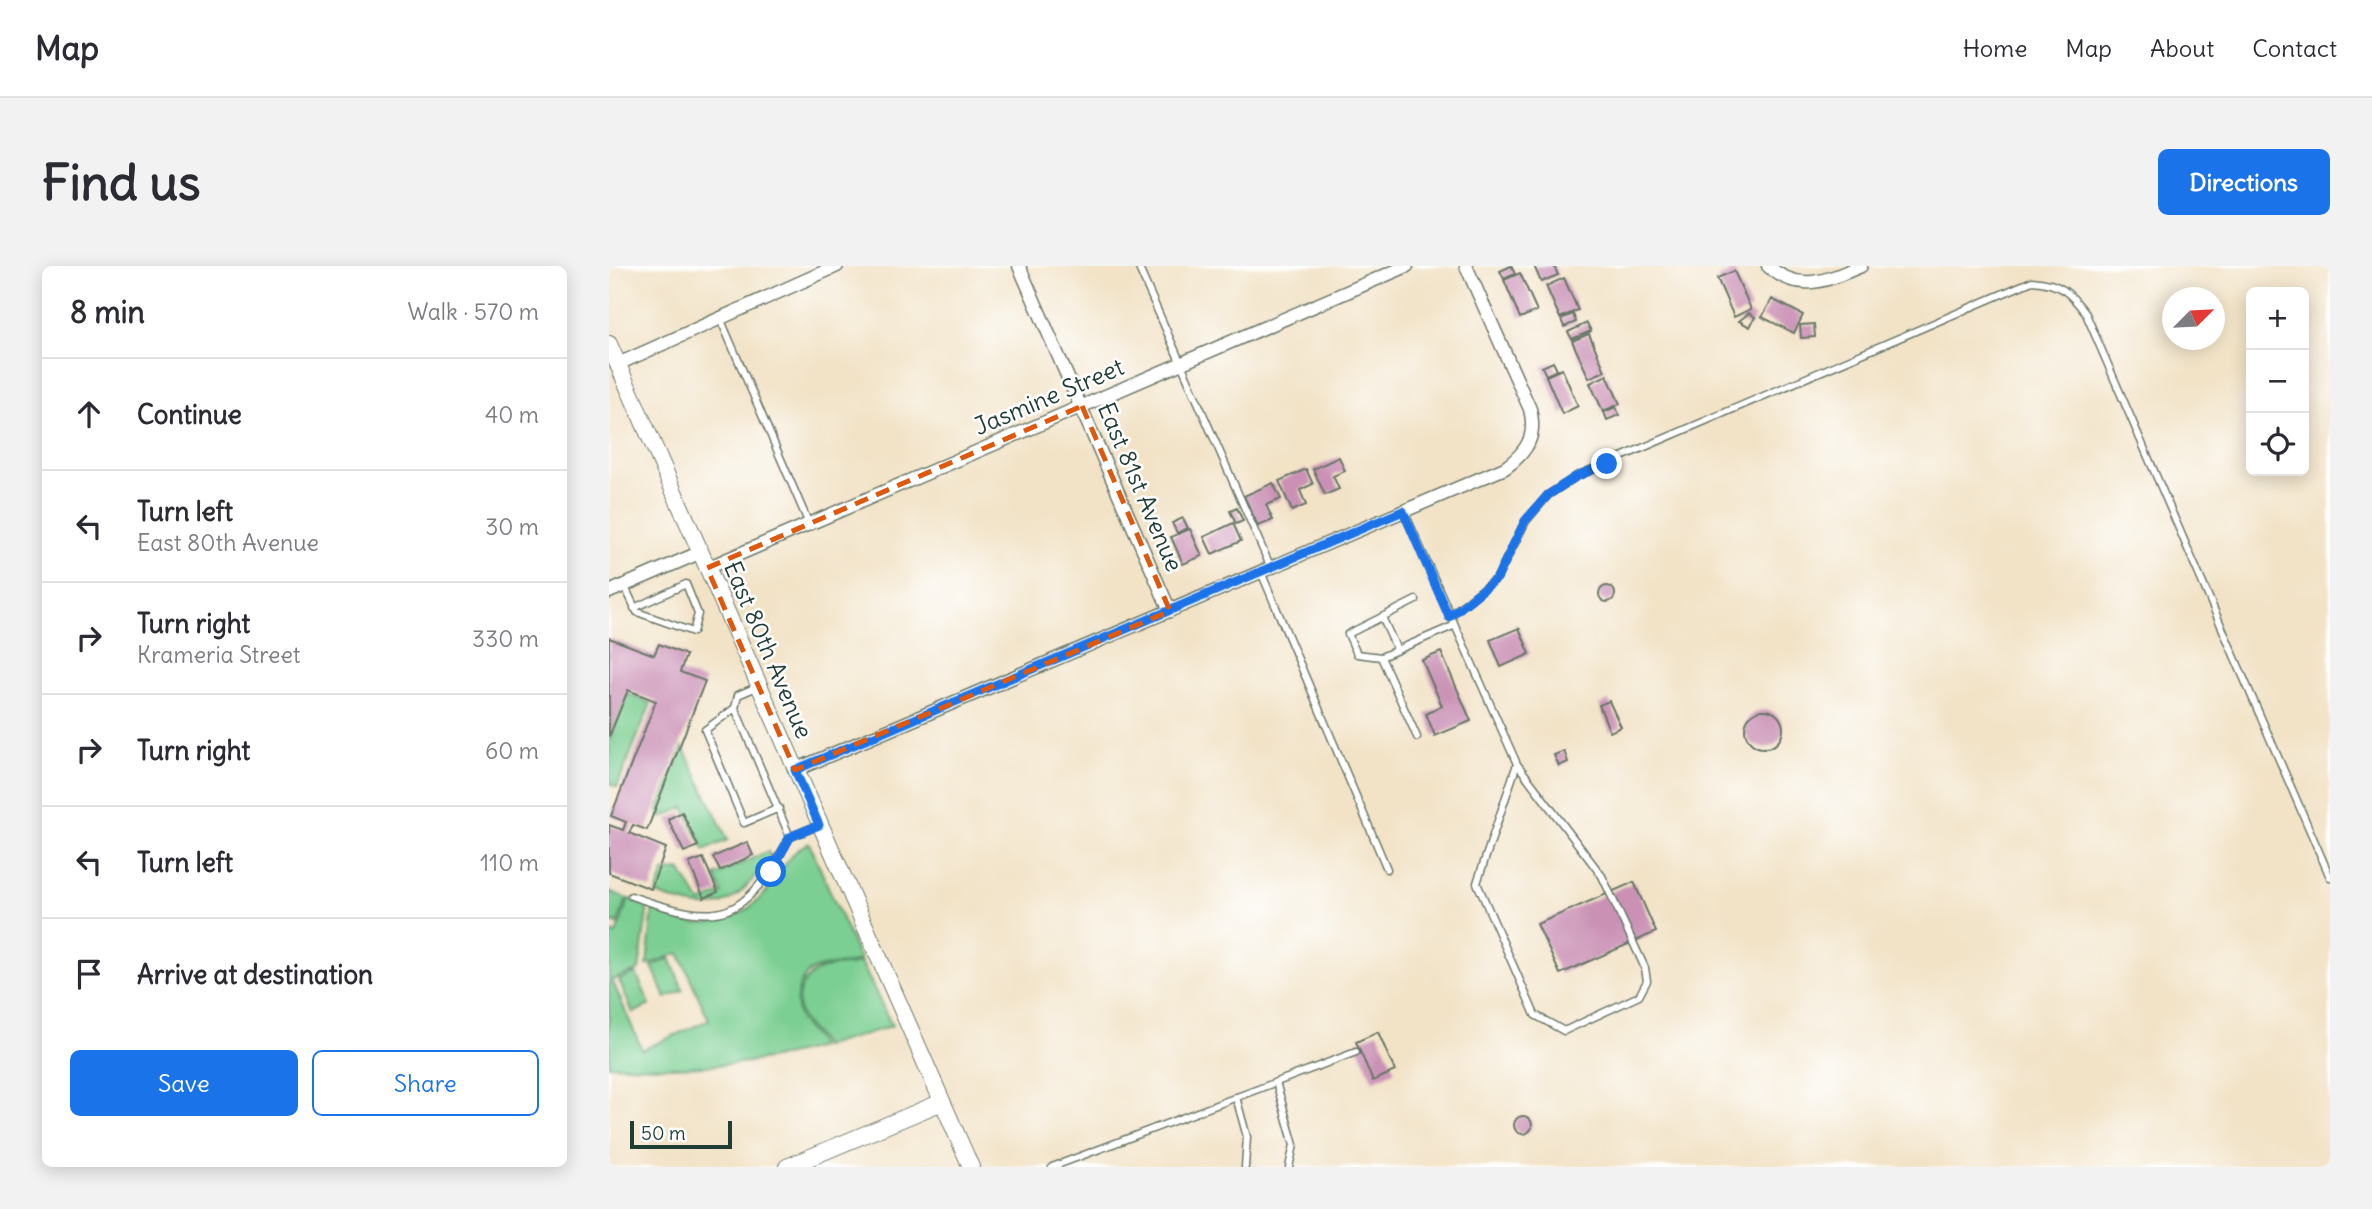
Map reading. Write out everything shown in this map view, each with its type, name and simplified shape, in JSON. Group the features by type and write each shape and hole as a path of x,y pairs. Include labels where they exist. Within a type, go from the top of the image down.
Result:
{"street":[{"path":"616,370 720,318 837,266"},
{"name":"East 81st Avenue","path":"1019,266 1170,611"},
{"name":"Jasmine Street","path":"708,568 1407,266"},
{"path":"795,770 1505,468 1524,452 1533,433 1530,409 1466,266"},
{"path":"1768,266 1783,277 1812,284 1861,266"},
{"name":"East 80th Avenue","path":"609,344 616,370 701,552 971,1167"},
{"path":"609,592 701,552"},
{"path":"787,1167 941,1102"}],"lane":[{"path":"1139,266 1387,869"},
{"path":"1449,617 1497,578 1525,521 1548,495 1577,476 2032,281 2054,282 2071,293 2086,314 2330,877"},
{"path":"720,318 809,524"},
{"path":"1403,511 1517,764 1602,876 1644,968 1647,981 1639,996 1564,1031 1535,1016 1477,883 1517,764"},
{"path":"624,585 634,607 637,612 693,632 698,614 686,584 634,607"},
{"path":"1416,600 1348,634 1357,654 1381,657 1453,626"},
{"path":"1382,617 1397,650"},
{"path":"1381,657 1416,737"},
{"path":"759,686 739,695 735,708 705,730 744,823 779,808"},
{"path":"735,708 790,837"},
{"path":"631,896 682,913 716,915 742,904 771,872 790,837 819,825"},
{"path":"1052,1167 1356,1052"},
{"path":"1276,1082 1294,1145 1289,1167"},
{"path":"1236,1097 1247,1137 1245,1167"}],"highlighted area":[{"path":"1082,406 1170,611 795,770 707,568"}],"green space":[{"path":"628,694 651,703 617,787 609,783 609,742"},
{"path":"683,747 728,840 704,850 684,807 661,818 658,811"},
{"path":"809,843 860,960 818,968 811,971 800,985 797,1001 799,1017 820,1047 741,1063 689,1067 609,1065 609,932 616,934 629,899 648,905 639,970 612,980 642,1050 709,1020 679,953 647,965 653,907 667,916 697,924 727,919 754,904 790,858"},
{"path":"768,851 770,856 745,888 722,904 694,905 656,894 664,872 680,870 701,903 722,893 715,876"},
{"path":"609,891 627,899 617,924 609,921"},
{"path":"670,958 683,990 666,998 652,966"},
{"path":"861,962 892,1026 823,1047 801,1016 798,1000 803,985 821,969"},
{"path":"636,973 650,1005 633,1013 619,980"}],"building":[{"path":"1511,266 1515,274 1504,279 1500,271"},
{"path":"1534,266 1554,266 1558,275 1541,282"},
{"path":"1734,271 1751,309 1734,317 1717,278"},
{"path":"1520,273 1537,311 1520,318 1504,280"},
{"path":"1564,278 1578,310 1560,318 1546,286"},
{"path":"1772,299 1803,315 1794,333 1762,317"},
{"path":"1749,313 1755,317 1750,327 1739,321"},
{"path":"1573,314 1576,322 1564,327 1561,319"},
{"path":"1587,323 1591,331 1572,339 1568,332"},
{"path":"1814,324 1815,337 1801,338 1800,325"},
{"path":"1589,334 1605,371 1589,378 1572,341"},
{"path":"1553,362 1557,370 1546,375 1542,367"},
{"path":"1562,369 1578,406 1562,414 1546,376"},
{"path":"1607,375 1620,404 1603,411 1590,383"},
{"path":"1616,407 1619,415 1607,420 1604,412"},
{"path":"1339,457 1345,471 1333,476 1339,489 1325,495 1313,469"},
{"path":"1306,469 1313,484 1300,490 1306,505 1292,511 1279,481"},
{"path":"1273,483 1281,499 1266,505 1273,520 1258,526 1244,496"},
{"path":"1237,508 1243,521 1236,524 1230,511"},
{"path":"1183,518 1188,528 1177,533 1172,523"},
{"path":"1233,523 1241,541 1212,554 1204,537"},
{"path":"1190,529 1202,556 1183,564 1171,537"},
{"path":"1607,586 1613,588 1613,600 1607,602 1601,600 1599,594 1601,588"},
{"path":"1519,628 1530,654 1501,667 1490,640"},
{"path":"609,638 654,655 659,644 686,655 680,672 705,681 647,830 633,825 629,833 666,848 651,889 609,873 609,825 623,830 626,822 611,816 656,701 628,690 609,737"},
{"path":"1441,652 1471,721 1435,736 1426,714 1442,706 1422,660"},
{"path":"1609,701 1621,727 1610,732 1599,705"},
{"path":"1764,710 1777,716 1783,729 1777,742 1764,748 1751,742 1745,729 1751,716"},
{"path":"1564,751 1568,762 1559,766 1554,755"},
{"path":"682,812 698,846 684,852 668,819"},
{"path":"747,842 753,855 720,871 713,857"},
{"path":"703,858 718,892 704,898 689,863"},
{"path":"1634,882 1656,932 1560,974 1537,924"},
{"path":"1378,1032 1395,1071 1373,1081 1356,1042"},
{"path":"1523,1116 1531,1121 1532,1125 1527,1133 1523,1134 1515,1129 1514,1125 1519,1117"}],"route":[{"path":"771,872 790,837 819,825 795,770 1403,511 1449,617 1497,578 1525,521 1548,495 1577,476 1607,464"}]}
